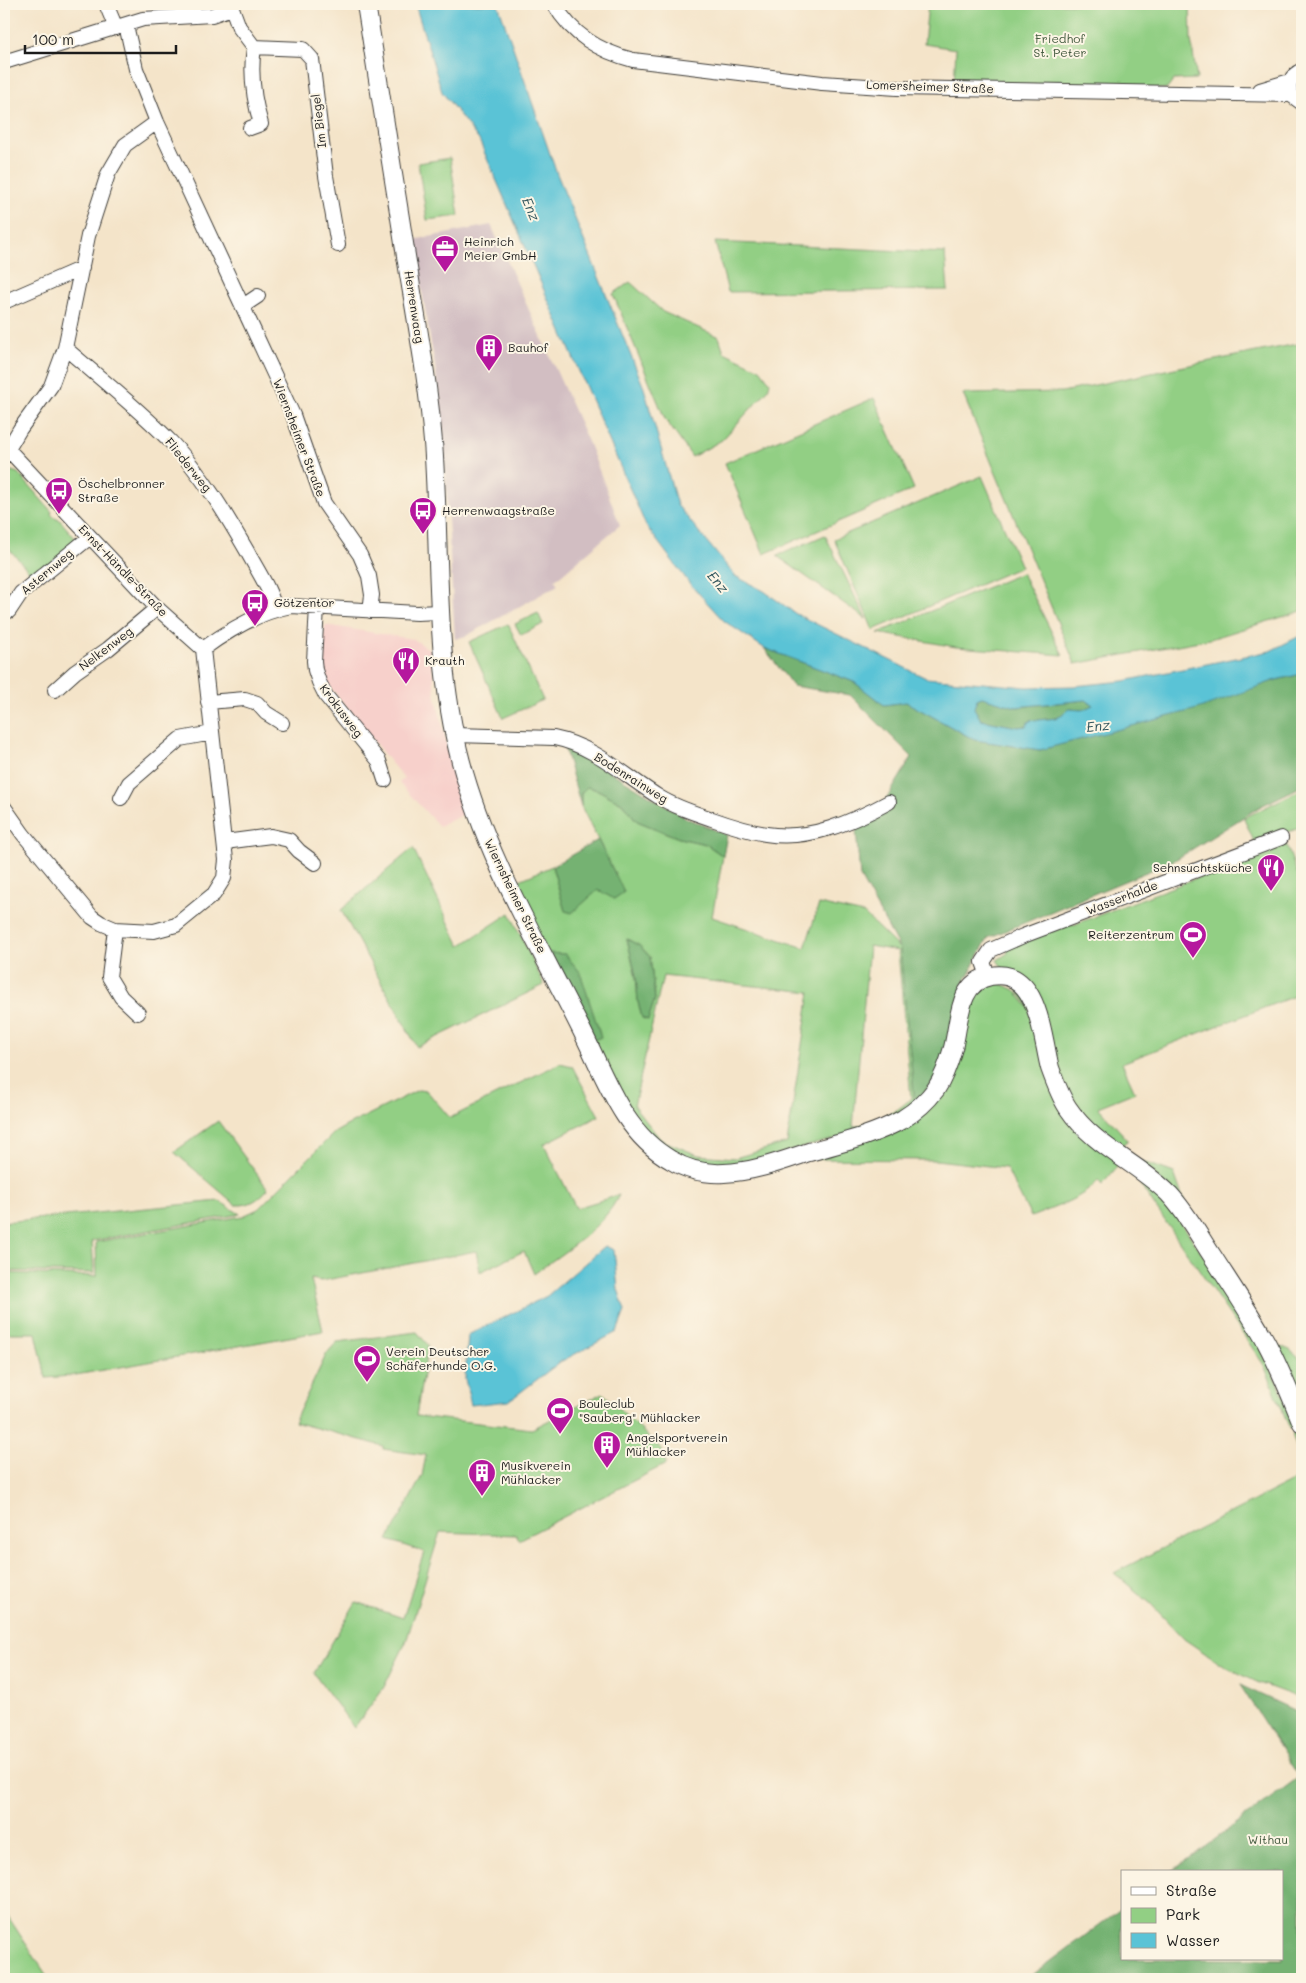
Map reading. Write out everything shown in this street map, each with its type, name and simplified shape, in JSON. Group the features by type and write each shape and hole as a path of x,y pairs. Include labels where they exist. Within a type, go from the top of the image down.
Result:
{"main road":[{"name":"Herrenwaag","path":"366,4 420,345 433,442 438,612"},
{"name":"Wiernsheimer Straße","path":"438,612 444,675 461,762 497,865 580,1026 616,1102 629,1123 648,1143 676,1164 692,1170 721,1174 748,1170 879,1131 912,1114 937,1087 952,1054 962,1000 971,986 988,976"},
{"path":"988,976 1006,976 1019,983 1027,991 1039,1016 1051,1071 1059,1094 1078,1122 1108,1150 1160,1186 1183,1210 1269,1346 1302,1423"}],"street":[{"name":"Wiernsheimer Straße","path":"106,4 121,26 158,122 293,415 324,503 360,555 369,576 372,595 370,611"},
{"name":"Lomersheimer Straße","path":"554,4 566,21 585,40 617,56 633,60 822,83 887,87 1295,93"},
{"path":"5,59 142,19 212,15 231,6 239,27 254,47 251,66 252,89 261,124 250,128"},
{"name":"Im Biegel","path":"254,47 303,49 312,59 326,176 338,244"},
{"path":"1295,93 1296,73 1302,70"},
{"path":"5,450 51,386 65,348 88,236 108,174 125,145 158,122"},
{"path":"4,302 82,268"},
{"path":"243,306 258,296"},
{"name":"Fliederweg","path":"65,348 118,391 151,422 172,443 202,479 241,540 272,597 275,609"},
{"name":"Ernst-Händle-Straße","path":"5,450 157,608 203,649"},
{"name":"Asternweg","path":"9,610 21,593 90,537"},
{"path":"4,806 23,834 92,917 102,924 115,929 137,931 154,931 176,925 214,894 224,878 226,860 203,649 224,634 275,609 291,606 370,611 438,612"},
{"name":"Krokusweg","path":"317,607 314,661 319,682 326,696 379,761 385,780"},
{"name":"Nelkenweg","path":"55,690 157,608"},
{"path":"208,702 245,699 257,703 266,713 282,723"},
{"path":"121,798 129,782 180,739 212,733"},
{"name":"Bodenrainweg","path":"455,735 566,740 620,769 660,798 680,808 734,826 768,834 803,834 830,829 862,817 889,802"},
{"path":"225,842 272,836 289,840 299,851 315,863"},
{"name":"Wasserhalde","path":"988,976 983,962 991,950 1281,838"},
{"path":"115,929 109,977 121,997 138,1013"}],"shaded area":[{"path":"491,225 589,444 620,525 555,580 558,585 466,636 455,639 443,430 435,366 413,240"},
{"path":"325,625 413,639 431,650 435,693 456,785 466,813 439,826 399,783 404,779 324,679 321,656"}],"green space":[{"name":"Friedhof St. Peter","path":"928,4 1190,4 1191,40 1197,79 1174,80 1167,89 954,83 956,49 924,44"},
{"path":"450,158 459,216 427,220 418,163"},
{"path":"715,242 945,253 948,290 728,292"},
{"path":"630,282 663,312 719,337 724,352 760,369 770,382 768,390 722,440 692,457 665,419 613,294"},
{"path":"1302,343 1302,611 1210,639 1075,664 963,394 1062,392"},
{"path":"874,398 914,489 764,554 725,463"},
{"path":"12,471 18,473 52,512 51,514 56,519 58,518 75,538 74,544 34,577 4,543 4,473"},
{"path":"982,476 1021,567 873,630 834,539"},
{"path":"825,535 866,619 777,556"},
{"path":"1022,573 1063,655 956,647 878,633"},
{"path":"538,613 543,624 521,635 515,624"},
{"path":"508,624 543,700 503,718 469,642"},
{"path":"764,648 854,682 884,705 906,702 975,740 1040,750 1302,674 1302,786 1261,806 1175,860 988,938 963,985 942,1069 915,1104 900,949 860,877 855,818 884,803 912,757 850,695 793,686"},
{"path":"982,697 1016,707 1086,700 1094,705 1082,710 1069,709 1057,718 1029,721 1026,726 1018,727 981,720 974,708 977,699"},
{"path":"563,743 688,819 727,835 723,856 706,844 679,838 637,821 622,803 598,790 587,787 581,793 581,806"},
{"path":"587,787 598,790 622,803 637,821 679,838 706,844 723,856 712,917 805,948 819,904 864,914 900,949 915,1104 867,1130 727,1168 679,1159 637,1124 592,1041 600,1036 547,953 513,883 552,866 565,910 598,890 624,892 581,806 581,793","holes":["627,939 640,946 650,957 655,999 648,1020 642,1018 638,1002 636,976","869,946 898,951 911,1098 891,1113 877,1120 853,1127","663,976 810,992 787,1143 735,1158 698,1155 661,1140 634,1106"]},
{"path":"1302,789 1302,827 1255,844 1244,818"},
{"path":"598,840 624,892 614,899 598,890 572,913 565,911 552,866"},
{"name":"Reiterzentrum","path":"1286,844 1302,886 1302,993 1122,1063 1135,1092 1098,1107 1128,1140 1122,1145 1126,1151 1119,1151 1067,1097 1047,1032 997,960 1008,953 1006,946 1071,920 1073,925"},
{"path":"413,848 460,946 510,913 544,985 417,1047 341,910"},
{"path":"627,939 640,946 650,957 655,999 648,1020 642,1018 638,1002 636,976"},
{"path":"547,953 565,954 580,972 601,1037 592,1041"},
{"path":"1000,983 1015,990 1029,1008 1053,1090 1158,1190 1243,1312 1298,1425 1290,1429 1264,1365 1137,1180 1121,1162 1102,1185 1098,1180 1086,1192 1077,1197 1031,1217 1006,1168 936,1160 802,1159 903,1124 969,1001 984,986"},
{"path":"560,1063 572,1066 599,1116 544,1144 576,1208 619,1195 603,1219 593,1229 534,1274 524,1251 480,1272 476,1251 321,1281 311,1279 323,1331 70,1376 46,1378 36,1333 4,1333 4,1273 97,1276 96,1242 243,1216 258,1209 334,1133 418,1090 427,1091 450,1118"},
{"path":"218,1121 268,1189 258,1199 250,1203 236,1205 174,1152"},
{"path":"1139,1160 1174,1173 1187,1210"},
{"path":"219,1201 240,1214 92,1241 94,1273 4,1271 4,1222"},
{"path":"417,1332 428,1345 416,1416 532,1429 603,1393 662,1450 666,1464 519,1540 516,1535 440,1532 406,1642 384,1687 354,1728 314,1673 356,1602 403,1618 424,1552 388,1540 422,1476 426,1455 383,1449 383,1446 294,1422 327,1353 337,1342"},
{"path":"1280,1346 1290,1350 1302,1361 1302,1410 1274,1348"},
{"path":"1299,1430 1302,1436 1302,1464 1292,1434"},
{"path":"1302,1476 1302,1699 1259,1683 1224,1666 1184,1639 1150,1603 1114,1573"},
{"name":"Withau","path":"1240,1685 1302,1714 1302,1979 1027,1979 1121,1909 1121,1960 1284,1960 1284,1870 1174,1870 1299,1777"},
{"path":"7,1915 49,1979 4,1979 4,1920"}],"water":[{"name":"Enz","path":"415,4 498,4 557,174 644,388 677,505 735,576 764,591 796,614 926,678 1027,687 1074,686 1124,681 1270,651 1302,635 1302,674 1276,680 1197,709 1040,750 975,740 906,702 884,705 854,682 764,648 724,621 690,584 646,526 479,140 442,92","holes":["982,697 1016,707 1086,700 1093,705 1082,710 1069,709 1057,718 1029,721 1026,726 1018,727 981,720 974,708 977,699"]},
{"path":"605,1246 614,1250 618,1289 625,1311 617,1332 560,1362 509,1401 471,1405 465,1379 468,1335 547,1296"}],"place":[{"name":"Heinrich Meier GmbH","path":"445,273"},
{"name":"Bauhof","path":"489,372"},
{"name":"Öschelbronner Straße","path":"59,515"},
{"name":"Herrenwaagstraße","path":"423,535"},
{"name":"Götzentor","path":"255,627"},
{"name":"Krauth","path":"406,685"},
{"name":"Sehnsuchtsküche","path":"1271,892"},
{"name":"Reiterzentrum","path":"1193,959"},
{"name":"Verein Deutscher Schäferhunde O.G.","path":"367,1383"},
{"name":"Bouleclub \"Sauberg\" Mühlacker","path":"560,1435"},
{"name":"Angelsportverein Mühlacker","path":"607,1469"},
{"name":"Musikverein Mühlacker","path":"482,1497"}]}
